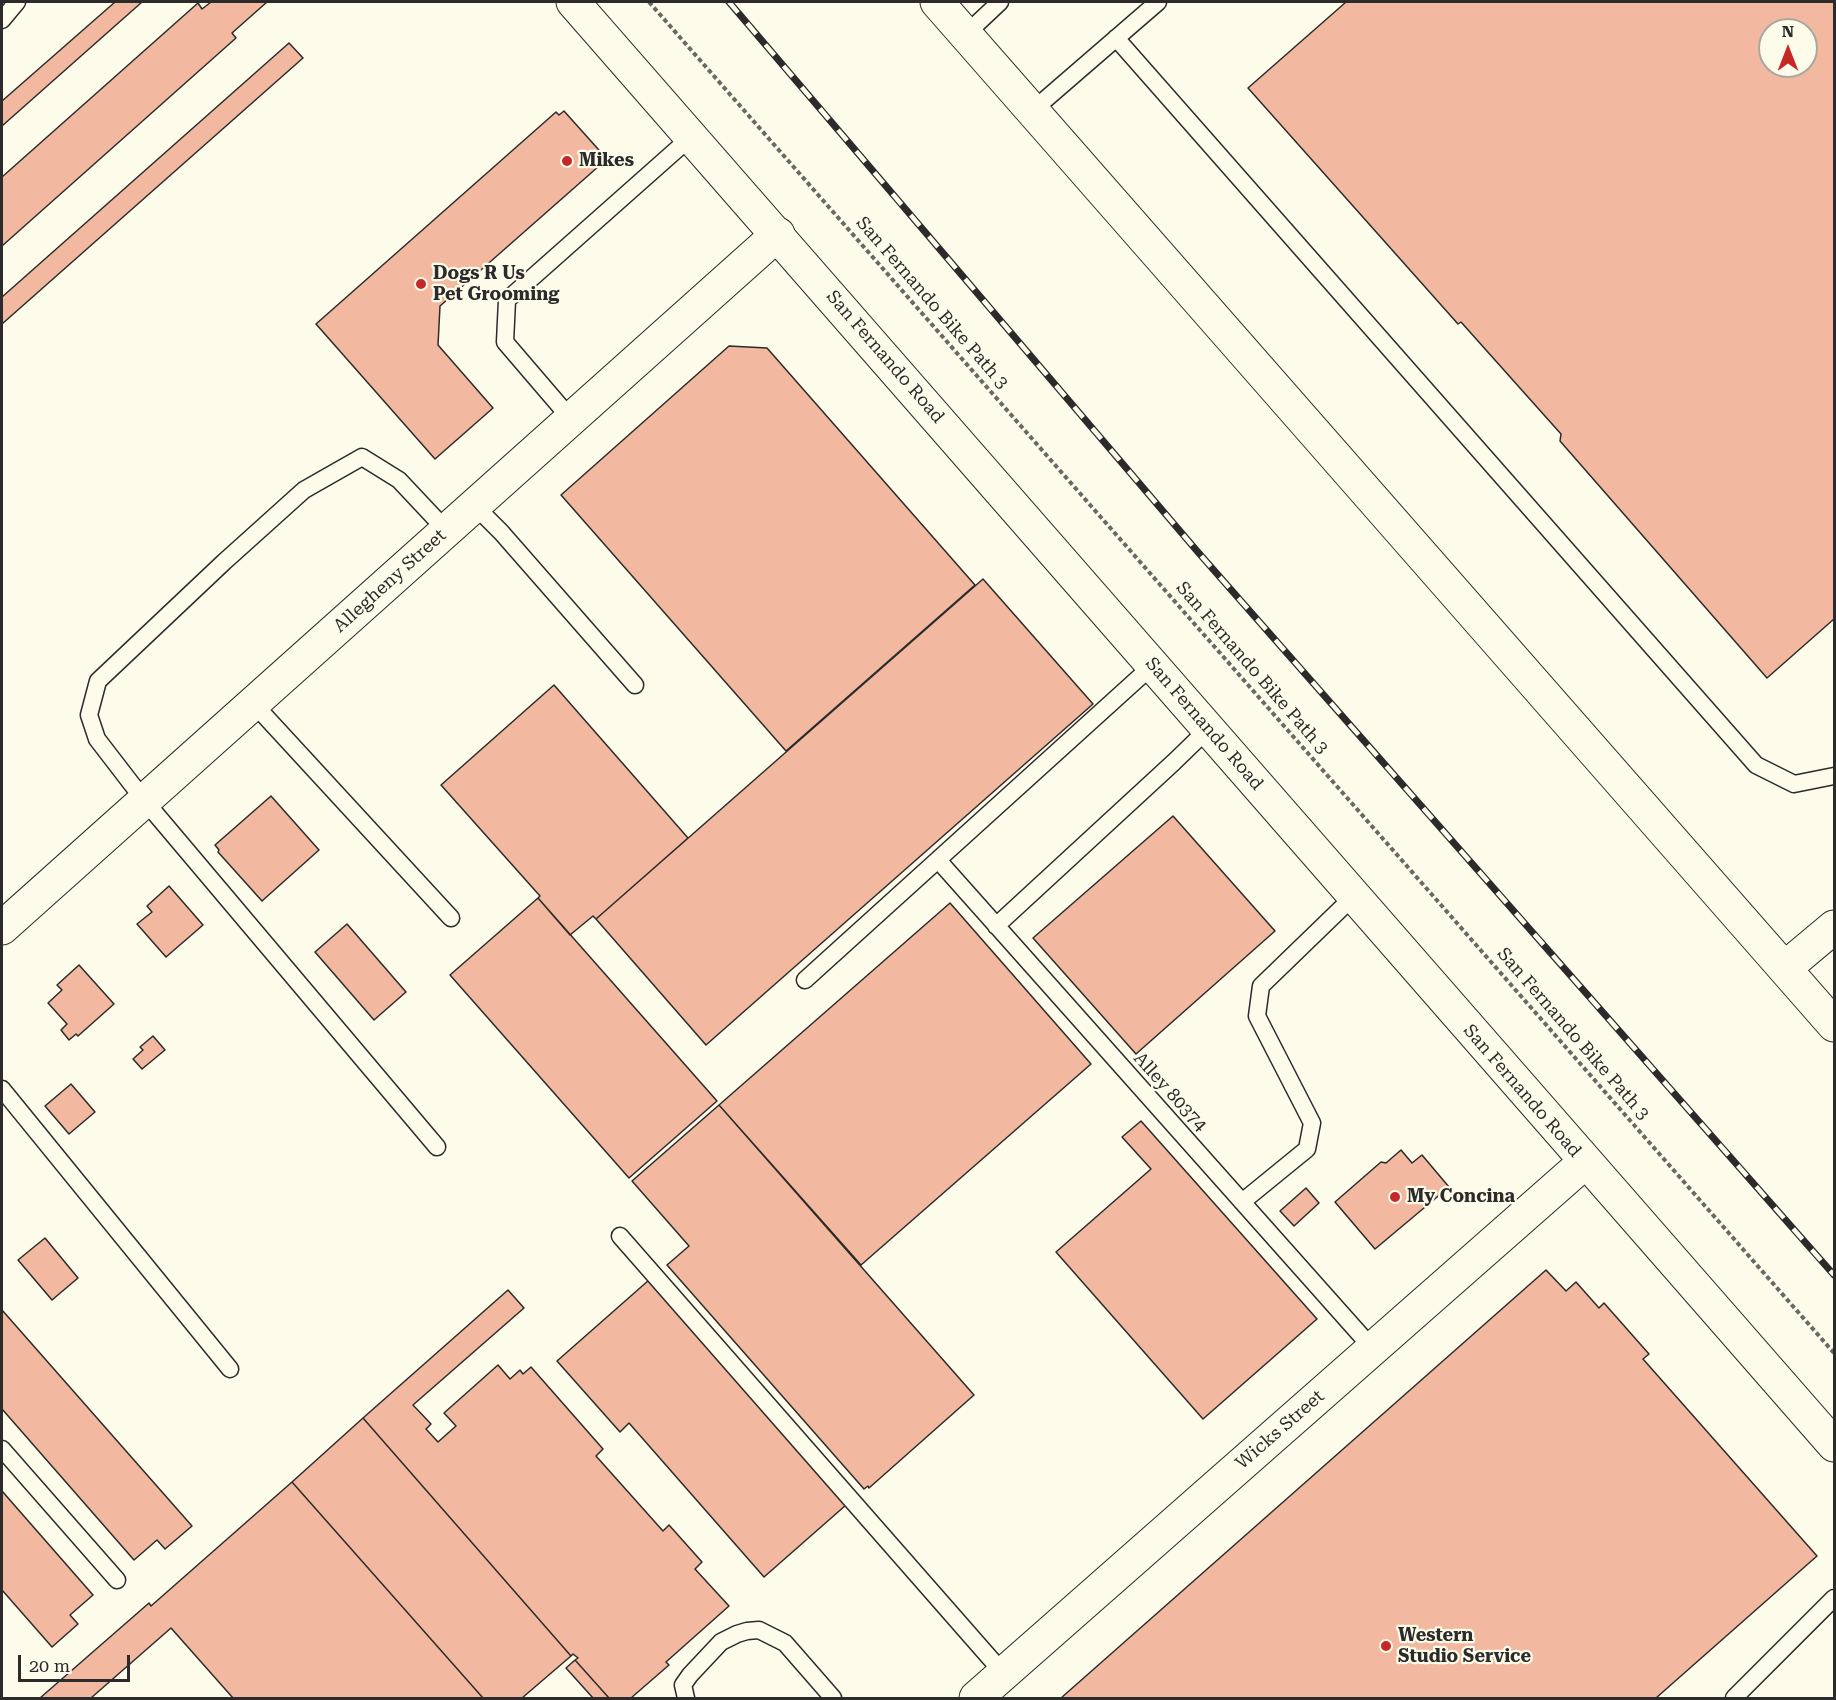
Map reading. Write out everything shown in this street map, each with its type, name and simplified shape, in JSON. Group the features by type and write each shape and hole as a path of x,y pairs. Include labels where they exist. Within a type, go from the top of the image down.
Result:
{"street":[{"name":"San Fernando Road","path":"573,2 1834,1445"},
{"path":"937,2 1834,1025"},
{"name":"Allegheny Street","path":"2,928 778,234"},
{"path":"1785,968 1834,927"},
{"name":"Wicks Street","path":"976,1698 1585,1162"}],"lane":[{"path":"2,20 17,2"},
{"path":"964,35 1000,2"},
{"path":"1032,111 1158,2"},
{"path":"1116,39 1756,765 1794,784 1834,776"},
{"path":"571,419 505,342 507,300 692,136"},
{"path":"437,1147 144,800 97,739 89,715 98,681 304,490 362,457 399,480 446,531"},
{"path":"474,505 501,532 635,685"},
{"path":"805,980 1153,665"},
{"path":"253,703 451,918"},
{"path":"996,926 1208,729"},
{"name":"Alley 80374","path":"938,860 1373,1349"},
{"path":"1242,1202 1307,1149 1312,1122 1257,1016 1261,986 1354,896"},
{"path":"2,1089 230,1369"},
{"path":"620,1236 1004,1674"},
{"path":"2,1449 117,1580"},
{"path":"1734,1698 1834,1598"},
{"path":"686,1698 683,1685 721,1642 747,1631 759,1630 785,1643 833,1698"}],"path":[{"name":"San Fernando Bike Path 3","path":"650,2 1834,1353"}],"building":[{"path":"115,2 142,2 2,126 2,101"},
{"path":"211,2 267,2 232,33 236,38 2,246 2,177 198,3 202,9"},
{"path":"1346,2 1834,2 1834,619 1767,678 1560,441 1561,434 1461,322 1458,324 1248,88"},
{"path":"289,43 303,58 2,324 2,297"},
{"path":"564,111 607,159 440,306 438,345 493,408 435,459 316,324 556,112 559,115"},
{"path":"729,346 767,348 975,585 786,751 561,495"},
{"path":"983,579 1093,704 706,1045 596,919"},
{"path":"554,685 688,838 596,919 593,916 570,935 538,898 540,896 441,785"},
{"path":"271,796 319,850 262,901 218,852 215,845"},
{"path":"1173,816 1275,931 1136,1054 1033,938"},
{"path":"169,886 203,925 166,957 137,924 152,912 147,906"},
{"path":"538,898 717,1101 629,1178 450,975"},
{"path":"950,903 1091,1064 861,1265 719,1105"},
{"path":"347,924 406,992 374,1020 315,952"},
{"path":"79,965 114,1004 78,1036 76,1034 69,1040 61,1030 67,1024 48,1003 62,990 57,985"},
{"path":"153,1036 165,1050 142,1069 133,1059 143,1050 140,1047"},
{"path":"71,1084 95,1112 69,1134 45,1106"},
{"path":"719,1105 974,1395 869,1488 868,1486 864,1489 667,1265 689,1246 632,1181"},
{"path":"1141,1121 1317,1319 1203,1419 1056,1252 1151,1169 1122,1137"},
{"path":"1401,1150 1412,1163 1422,1155 1449,1187 1375,1249 1335,1202 1381,1162 1386,1163"},
{"path":"1306,1188 1319,1203 1294,1226 1280,1211"},
{"path":"45,1238 78,1278 52,1300 18,1260"},
{"path":"1546,1270 1566,1291 1576,1282 1599,1308 1604,1303 1649,1354 1643,1359 1817,1556 1656,1698 1061,1698"},
{"path":"649,1280 846,1505 764,1577 629,1423 620,1432 557,1361"},
{"path":"508,1290 524,1308 413,1405 431,1424 426,1429 438,1442 456,1426 444,1413 498,1365 510,1379 520,1370 523,1374 531,1367 603,1449 596,1456 663,1531 669,1525 702,1562 695,1569 729,1606 666,1662 669,1665 631,1698 609,1698 575,1660 578,1658 573,1654 571,1656 363,1418"},
{"path":"2,1310 192,1526 165,1549 157,1540 134,1560 2,1409"},
{"path":"363,1418 571,1656 522,1698 483,1698 292,1482"},
{"path":"292,1482 483,1698 233,1698 171,1628 91,1698 40,1698 149,1603 151,1606"},
{"path":"2,1491 93,1595 70,1615 78,1624 52,1647 2,1590"},
{"path":"575,1660 609,1698 593,1698 566,1668"}],"railway":[{"path":"729,2 1197,551 1834,1275"}],"place":[{"name":"Mikes","path":"567,161"},
{"name":"Dogs R Us Pet Grooming","path":"421,284"},
{"name":"My Concina","path":"1395,1197"},
{"name":"Western Studio Service","path":"1386,1646"}]}
